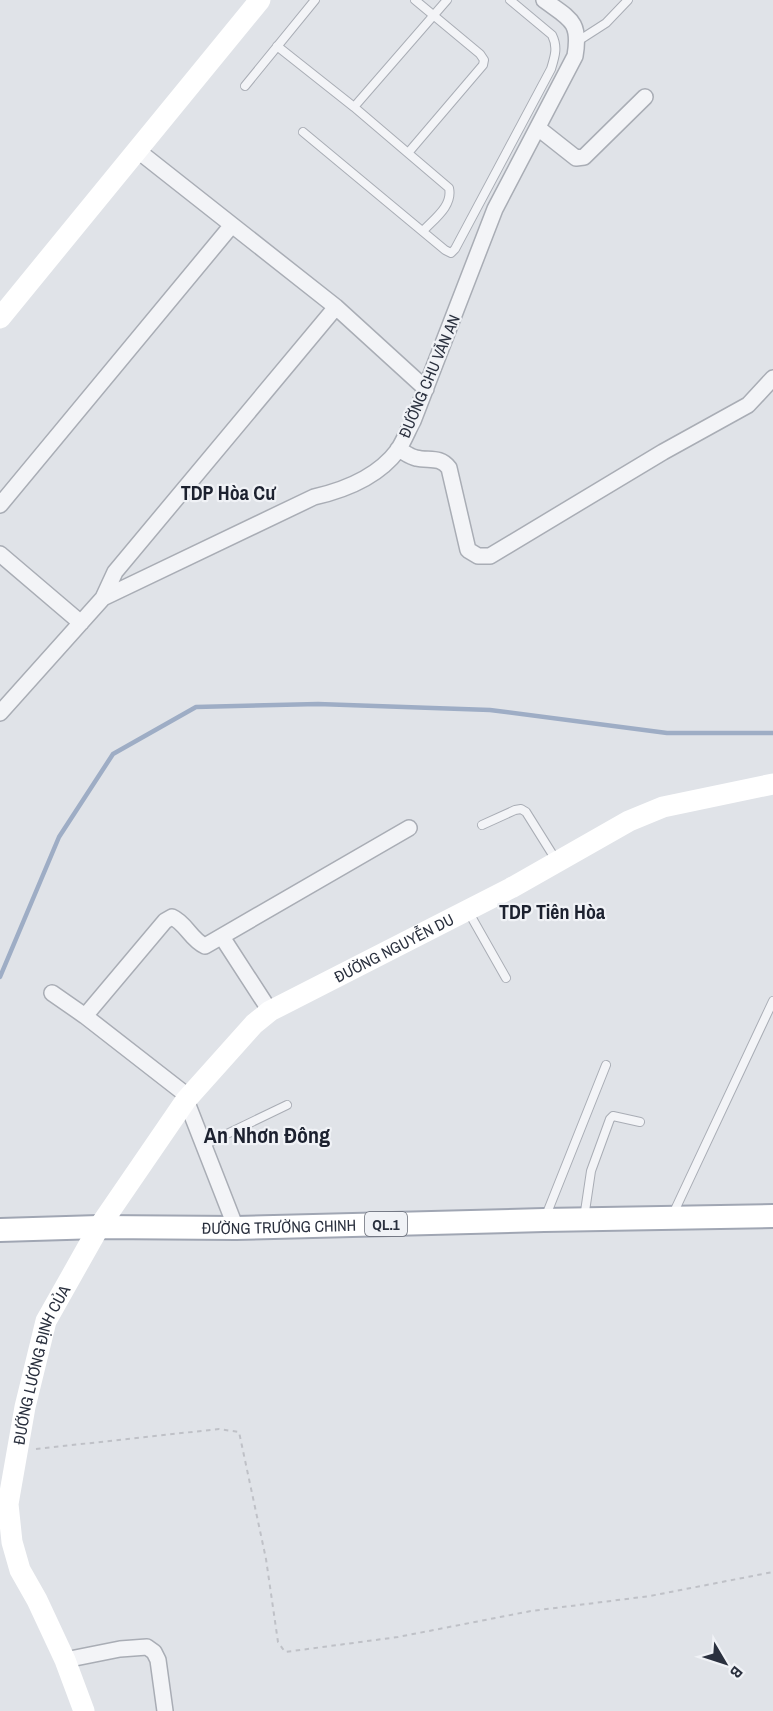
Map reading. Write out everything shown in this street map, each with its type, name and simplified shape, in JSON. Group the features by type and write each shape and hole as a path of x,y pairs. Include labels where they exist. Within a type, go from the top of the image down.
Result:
{"main road":[{"name":"ĐƯỜNG TRƯỜNG CHINH","path":"0,1230 99,1227 236,1228 773,1216"}],"street":[{"path":"0,318 260,0"},
{"path":"544,0 568,17 576,27 578,41"},
{"name":"ĐƯỜNG CHU VĂN AN","path":"0,713 103,598 314,497 337,492 360,481 384,465 398,449 426,389 495,209 575,56 578,41"},
{"path":"538,128 579,159 584,157 645,97"},
{"path":"137,150 336,307 426,389"},
{"path":"0,505 232,225"},
{"path":"103,598 115,572 336,307"},
{"path":"398,449 414,458 438,459 444,462 449,468 468,550 478,555 490,556 663,452 748,405 773,378"},
{"path":"0,554 81,623"},
{"name":"ĐƯỜNG NGUYỄN DU","path":"99,1227 187,1099 254,1024 270,1011 468,910 629,821 663,807 773,784"},
{"path":"85,1016 165,921 172,917 179,920 197,943 205,946 409,828"},
{"path":"222,937 270,1011"},
{"path":"52,993 85,1016 187,1099 236,1228"},
{"name":"ĐƯỚNG LƯƠNG ĐỊNH CỦA","path":"84,1711 65,1660 20,1570 12,1542 8,1504 25,1407 46,1321 99,1227"},
{"path":"65,1660 120,1649 147,1647 154,1652 158,1660 165,1711"}],"lane":[{"path":"245,86 315,0"},
{"path":"408,153 483,65 484,60 480,54 415,0"},
{"path":"354,108 447,0"},
{"path":"303,132 451,253 550,69 556,53 552,35 510,0"},
{"path":"578,41 606,23 628,0"},
{"path":"277,46 449,188 451,196 449,202 423,231"},
{"path":"482,825 521,809 526,812 557,862"},
{"path":"468,910 506,978"},
{"path":"671,1218 773,1001"},
{"path":"544,1220 606,1065"},
{"path":"204,1145 287,1105"},
{"path":"584,1219 591,1171 610,1119 617,1116 640,1122"}],"path":[{"path":"16,1451 219,1429 239,1432 266,1558 278,1642 285,1652 398,1636 531,1611 650,1596 773,1572"}],"waterway":[{"path":"0,977 59,837 113,754 196,707 318,704 490,710 667,733 773,733"}],"district":[{"name":"TDP Hòa Cư","path":"228,492"},
{"name":"TDP Tiên Hòa","path":"552,911"},
{"name":"An Nhơn Đông","path":"267,1135"}]}
